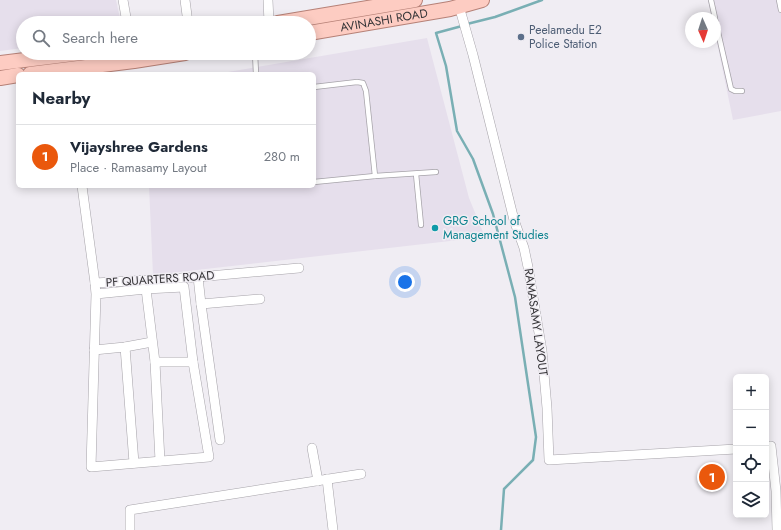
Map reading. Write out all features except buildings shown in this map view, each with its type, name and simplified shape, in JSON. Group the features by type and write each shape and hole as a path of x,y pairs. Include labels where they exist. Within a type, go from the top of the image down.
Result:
{"main road":[{"path":"308,16 350,6 415,0"},
{"name":"AVINASHI ROAD","path":"316,32 450,9 482,0"},
{"path":"0,63 24,60"},
{"path":"68,72 142,60"},
{"path":"0,78 16,75"}],"street":[{"path":"123,0 126,16"},
{"path":"185,0 187,16"},
{"path":"268,0 269,16"},
{"name":"RAMASAMY LAYOUT","path":"459,6 514,220 524,248 528,267 542,351 547,408 549,460 733,449"},
{"name":"PF QUARTERS ROAD","path":"82,188 95,283 198,277 298,268"},
{"path":"198,277 220,440"},
{"path":"95,283 96,294 91,467 209,457 192,362 184,287 96,294"},
{"path":"146,289 155,362 160,461"},
{"path":"201,304 260,299"},
{"path":"94,350 125,347 152,342"},
{"path":"125,347 134,463"},
{"path":"155,362 192,362"},
{"path":"769,446 771,446 776,491 777,530"},
{"path":"312,448 322,480 333,530"},
{"path":"130,530 130,510 361,474"}],"lane":[{"path":"711,0 714,12"},
{"path":"780,0 781,10"},
{"path":"721,44 731,88 735,91 742,91"},
{"path":"255,60 256,72"},
{"path":"316,87 357,82 364,83 375,176"},
{"path":"316,182 436,172"},
{"path":"416,174 421,225"}],"shaded area":[{"path":"0,0 116,0 119,16 16,16 16,49 0,51"},
{"path":"708,0 781,0 781,111 733,120 718,48 721,48 721,12 711,12"},
{"path":"427,38 469,198 485,237 153,275 149,188 316,188 316,72 228,72 298,60 316,60 316,57"}],"waterway":[{"path":"467,24 495,17 542,0"},
{"path":"462,26 436,33 446,66 457,131 473,159 493,214 515,297 536,437 533,460 504,489 501,530"}],"place":[{"name":"Peelamedu E2 Police Station","path":"521,37"},
{"name":"GRG School of Management Studies","path":"435,228"},
{"name":"Vijayshree Gardens","path":"712,477"}]}
